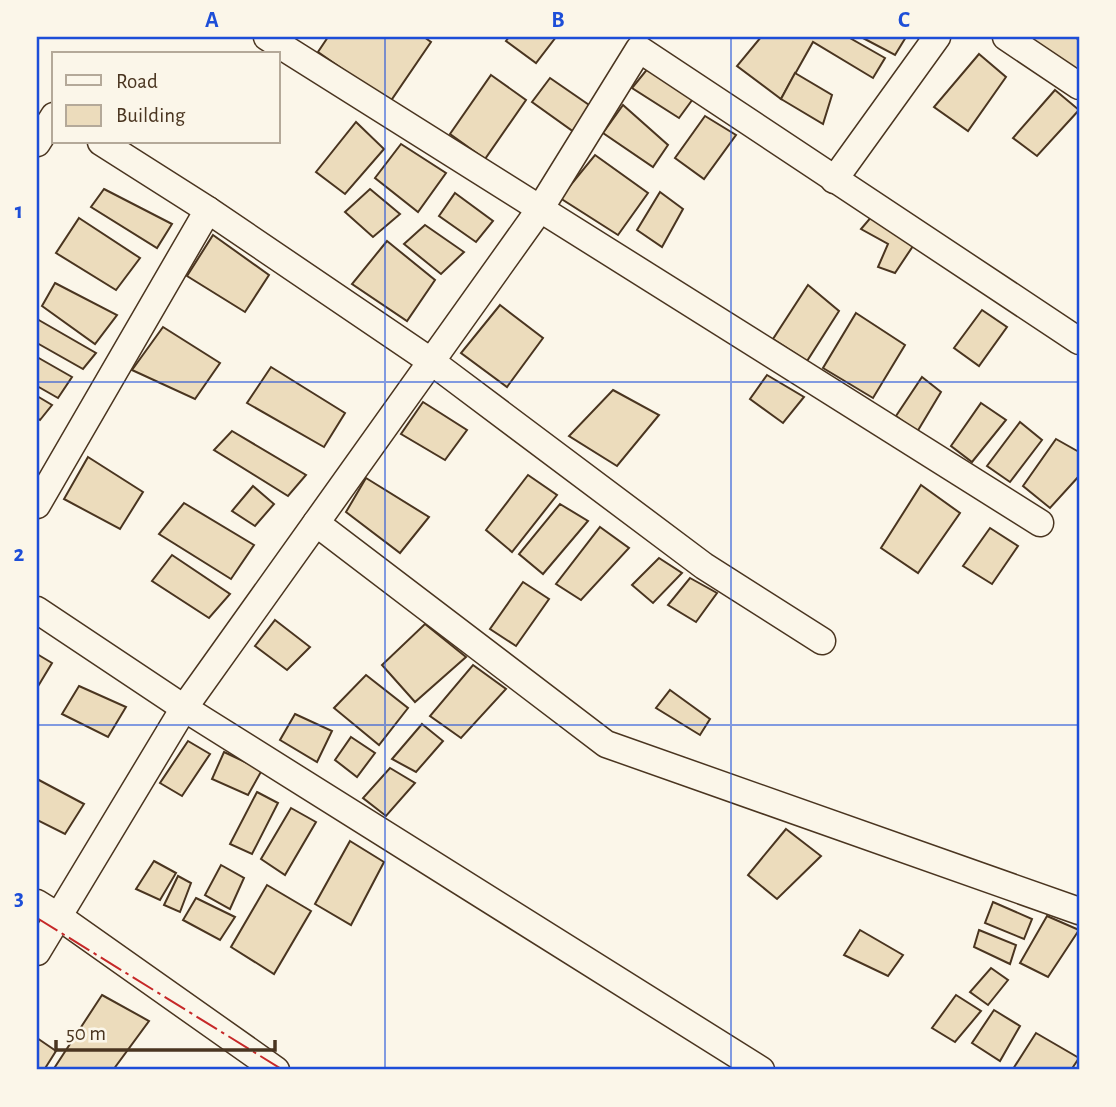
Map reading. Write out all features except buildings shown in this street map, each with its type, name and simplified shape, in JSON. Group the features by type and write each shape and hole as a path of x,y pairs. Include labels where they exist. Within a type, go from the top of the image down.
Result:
{"street":[{"path":"267,37 1040,523"},
{"path":"834,180 937,37"},
{"path":"1006,37 1079,86"},
{"path":"37,952 48,909 184,708 540,209 635,41 834,180 1079,341"},
{"path":"37,103 52,113"},
{"path":"37,143 52,117"},
{"path":"103,144 208,210 432,362 704,566 822,641"},
{"path":"37,505 208,210"},
{"path":"316,523 606,744 1079,911"},
{"path":"37,610 184,708 761,1070"},
{"path":"48,909 276,1070"}],"power":[{"path":"37,918 283,1070"}]}
